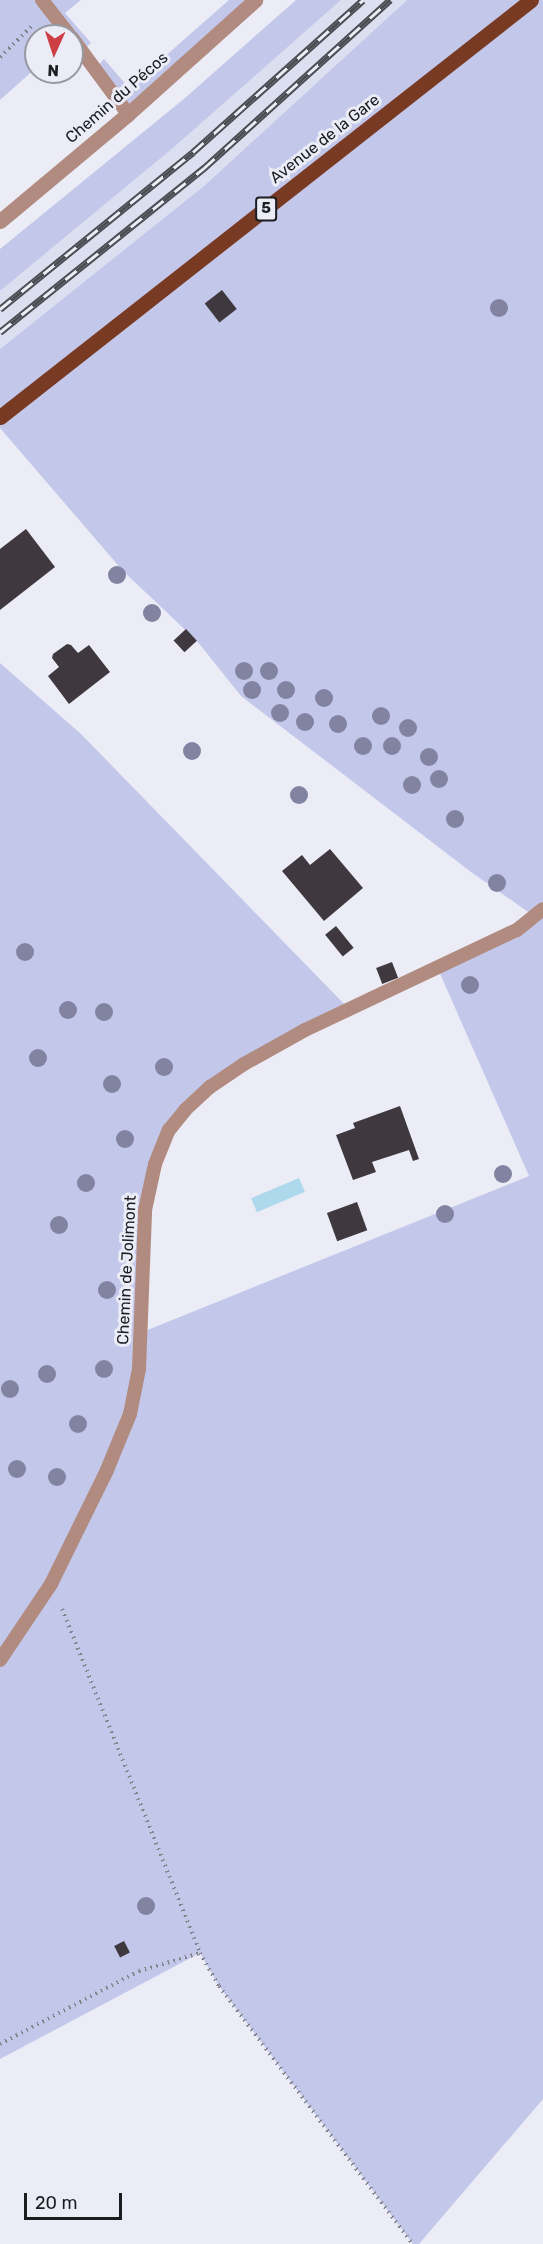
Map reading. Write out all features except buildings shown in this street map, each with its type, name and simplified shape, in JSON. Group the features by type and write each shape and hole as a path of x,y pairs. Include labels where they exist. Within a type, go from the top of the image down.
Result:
{"main road":[{"name":"Avenue de la Gare","path":"0,417 531,0"}],"street":[{"name":"Chemin du Pécos","path":"0,221 128,114 255,0"}],"lane":[{"path":"46,4 61,24"},
{"path":"84,55 128,114"},
{"name":"Chemin de Jolimont","path":"0,1660 51,1584 107,1470 130,1414 139,1369 145,1209 155,1164 169,1130 184,1110 210,1087 244,1064 305,1030 517,930 543,909"}],"path":[{"path":"0,57 46,4"},
{"path":"51,1584 200,1953 219,1986 413,2244"},
{"path":"0,2044 140,1971 200,1953"}],"shaded area":[{"path":"0,0 81,0 65,13 75,24 24,24 24,79 0,100"},
{"path":"229,0 255,0 128,114 95,69 104,59 129,88"},
{"path":"296,0 341,0 173,148 0,291 0,249 185,98"},
{"path":"341,0 407,0 204,186 0,349 0,291 173,148"},
{"path":"407,0 543,0 543,2099 419,2244 413,2244 219,1986 200,1953 0,2059 0,663 81,734 349,1009 305,1030 185,1110 155,1164 140,1333 529,1176 438,969 534,916 471,872 241,696 197,641 123,571 0,428 0,349 204,186"},
{"path":"84,35 91,43 84,49"},
{"path":"299,1178 305,1192 257,1212 251,1198"}],"railway":[{"path":"0,309 193,152 363,0"},
{"path":"0,332 204,168 390,0"}]}
